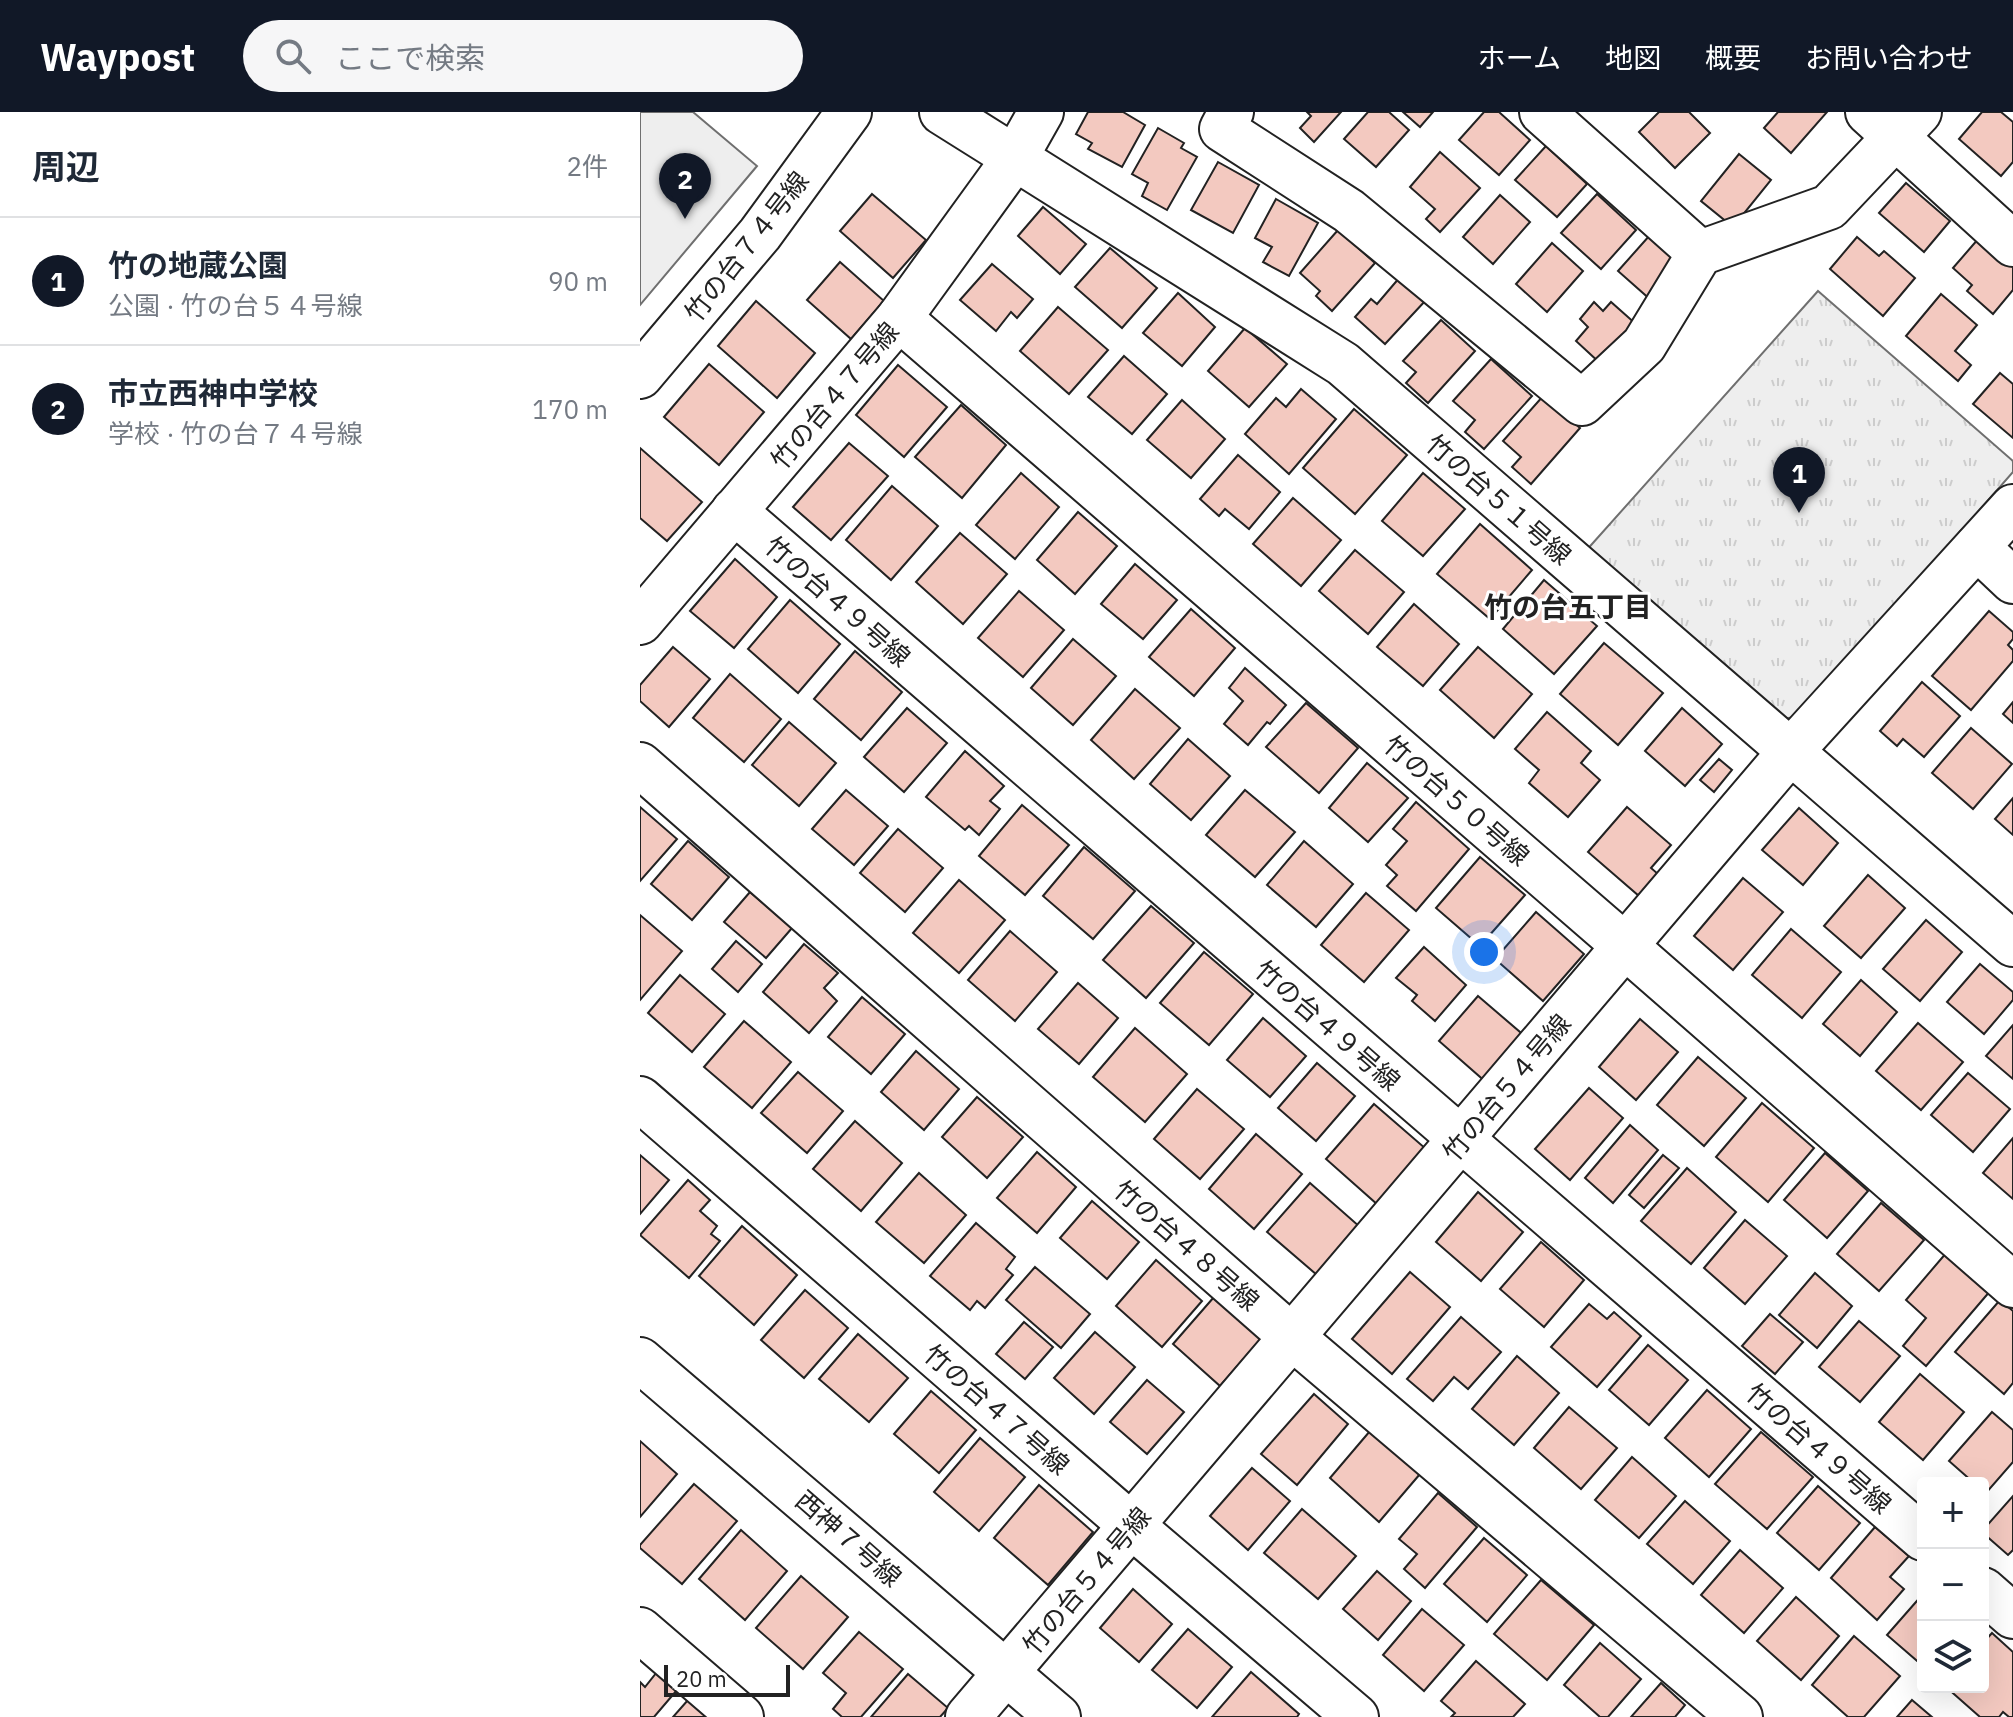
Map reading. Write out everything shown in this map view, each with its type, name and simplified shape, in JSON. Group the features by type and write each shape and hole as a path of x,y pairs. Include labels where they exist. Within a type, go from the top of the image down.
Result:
{"street":[{"name":"竹の台７４号線","path":"640,376 760,234 849,112"},
{"name":"竹の台５１号線","path":"942,112 1343,364 2013,944"},
{"name":"竹の台４７号線","path":"640,622 899,318 1015,158 1041,112"},
{"path":"1231,112 1222,129 1349,211 1582,403 1644,345 1700,253 1829,207 1894,120 2013,244"},
{"path":"1542,112 1700,253"},
{"name":"竹の台５０号線","path":"899,318 2013,1285"},
{"name":"竹の台５４号線","path":"968,1717 1791,751 2013,507"},
{"name":"竹の台４９号線","path":"734,511 1917,1533"},
{"path":"1977,547 2013,581"},
{"name":"竹の台４８号線","path":"640,765 1292,1337 1740,1717"},
{"name":"竹の台４７号線","path":"640,1099 1356,1717"},
{"name":"西神７号線","path":"640,1360 1058,1717"},
{"path":"1989,1595 2013,1616"},
{"path":"640,1630 741,1717"}],"green space":[{"path":"640,112 693,112 757,166 640,305"},
{"path":"1818,291 2013,461 2013,472 1798,717 1778,719 1584,553"}],"building":[{"path":"1088,112 1123,112 1145,125 1122,167 1088,149 1092,143 1076,134"},
{"path":"1307,112 1341,112 1314,142 1300,128 1311,116"},
{"path":"1368,112 1389,112 1409,130 1376,167 1344,139"},
{"path":"1403,112 1433,112 1420,127"},
{"path":"1484,112 1499,112 1530,140 1499,175 1459,140"},
{"path":"1659,112 1689,112 1710,133 1675,168 1639,132"},
{"path":"1778,112 1827,112 1791,153 1764,128"},
{"path":"1982,112 2001,112 2013,122 2013,162 2001,176 1959,139"},
{"path":"1158,128 1184,143 1181,148 1197,157 1167,210 1142,196 1148,183 1132,174"},
{"path":"1546,146 1587,184 1557,217 1515,180"},
{"path":"1440,152 1480,188 1440,232 1426,219 1435,209 1410,187"},
{"path":"1739,154 1771,180 1733,227 1701,201"},
{"path":"1218,162 1259,185 1233,233 1191,210"},
{"path":"1906,183 1950,221 1924,252 1879,213"},
{"path":"872,194 926,240 893,278 840,231"},
{"path":"1597,194 1636,230 1601,269 1561,233"},
{"path":"1500,195 1530,222 1493,264 1463,237"},
{"path":"1276,199 1318,223 1289,276 1263,262 1272,247 1255,238"},
{"path":"1043,207 1086,244 1060,274 1018,236"},
{"path":"1338,230 1375,263 1332,311 1316,296 1320,291 1300,273"},
{"path":"1650,235 1683,266 1652,301 1618,271"},
{"path":"1857,237 1879,256 1884,251 1915,278 1883,316 1830,269"},
{"path":"1979,238 2013,267 2013,290 1993,314 1967,291 1972,285 1953,268"},
{"path":"1552,243 1583,271 1547,312 1516,284"},
{"path":"1110,248 1157,288 1122,328 1075,287"},
{"path":"840,262 884,301 851,339 807,300"},
{"path":"992,264 1033,299 1017,318 1011,312 996,331 960,300"},
{"path":"1400,277 1426,300 1385,344 1355,317 1371,299 1377,304"},
{"path":"1178,293 1215,327 1182,366 1143,333"},
{"path":"1941,294 1977,325 1955,351 1971,365 1958,381 1906,336"},
{"path":"756,301 815,353 777,398 718,346"},
{"path":"1594,302 1603,311 1611,302 1637,325 1601,364 1576,341 1588,327 1580,319"},
{"path":"1058,307 1108,350 1069,394 1020,351"},
{"path":"1441,320 1475,351 1428,403 1406,383 1416,372 1403,361"},
{"path":"1245,328 1287,364 1249,407 1208,371"},
{"path":"1124,356 1167,394 1132,434 1088,397"},
{"path":"1491,359 1532,396 1484,449 1465,432 1475,420 1453,401"},
{"path":"709,364 764,412 719,465 664,417"},
{"path":"898,365 947,407 904,457 856,415"},
{"path":"2000,373 2013,384 2013,438 1973,404"},
{"path":"1301,389 1336,419 1289,474 1245,434 1276,398 1286,407"},
{"path":"1544,395 1580,428 1531,484 1512,467 1521,457 1503,441"},
{"path":"1182,400 1225,439 1191,478 1147,440"},
{"path":"961,405 1006,445 962,498 915,457"},
{"path":"1354,409 1407,455 1355,514 1303,468"},
{"path":"849,443 888,476 831,540 793,507"},
{"path":"640,448 702,502 667,541 640,518"},
{"path":"1238,455 1280,492 1249,529 1225,509 1219,516 1200,499"},
{"path":"1021,473 1059,507 1015,559 976,525"},
{"path":"1423,473 1465,509 1423,556 1382,521"},
{"path":"892,486 938,526 891,580 846,540"},
{"path":"1293,498 1341,540 1301,586 1253,544"},
{"path":"1078,512 1117,546 1075,594 1037,560"},
{"path":"1480,524 1532,570 1490,619 1437,574"},
{"path":"960,533 1007,574 963,624 916,582"},
{"path":"1355,550 1404,592 1368,634 1319,591"},
{"path":"735,559 777,597 734,648 690,611"},
{"path":"1135,564 1177,600 1143,639 1101,604"},
{"path":"1544,580 1597,626 1554,674 1503,629"},
{"path":"1019,591 1064,630 1023,677 978,638"},
{"path":"790,600 840,644 798,693 748,649"},
{"path":"1414,604 1459,644 1423,686 1377,647"},
{"path":"1191,609 1235,648 1194,696 1149,657"},
{"path":"1989,611 2013,632 2013,639 2008,645 2013,650 2013,661 1971,710 1932,676"},
{"path":"1073,639 1116,676 1073,725 1031,688"},
{"path":"1604,643 1663,693 1618,745 1560,694"},
{"path":"673,647 710,679 669,727 640,701 640,685"},
{"path":"1478,647 1532,694 1494,738 1440,690"},
{"path":"855,651 902,692 861,740 814,699"},
{"path":"1245,668 1286,705 1248,745 1224,724 1243,701 1229,688"},
{"path":"730,674 781,719 744,762 693,718"},
{"path":"1922,682 1960,716 1924,757 1903,739 1897,746 1880,731"},
{"path":"1135,689 1180,728 1134,779 1091,740"},
{"path":"2013,702 2013,723 2003,714"},
{"path":"1306,703 1358,748 1319,793 1266,747"},
{"path":"907,708 947,743 904,792 864,757"},
{"path":"1682,708 1722,744 1685,786 1645,751"},
{"path":"1547,712 1591,751 1581,763 1600,780 1568,817 1529,783 1539,770 1515,749"},
{"path":"789,722 836,763 799,806 752,765"},
{"path":"1971,728 2012,764 1973,809 1932,773"},
{"path":"1188,739 1230,776 1191,820 1150,784"},
{"path":"965,751 1004,786 990,801 1000,809 979,835 969,826 965,830 926,797"},
{"path":"1719,759 1732,770 1714,792 1700,780"},
{"path":"1367,763 1408,798 1368,842 1329,808"},
{"path":"846,790 888,826 854,865 812,829"},
{"path":"1245,790 1295,832 1255,877 1206,835"},
{"path":"2013,798 2013,835 1995,819"},
{"path":"1416,802 1469,849 1416,911 1387,886 1397,875 1386,865 1407,841 1393,829"},
{"path":"1022,805 1069,845 1025,895 979,856"},
{"path":"640,807 677,839 640,881"},
{"path":"1627,807 1671,845 1651,868 1658,874 1639,896 1588,852"},
{"path":"1799,808 1838,843 1803,885 1762,850"},
{"path":"898,829 943,868 905,912 860,873"},
{"path":"688,841 729,877 692,920 651,884"},
{"path":"1304,841 1353,884 1316,927 1267,885"},
{"path":"1084,847 1135,891 1093,939 1043,896"},
{"path":"1480,857 1525,895 1480,946 1436,908"},
{"path":"1868,875 1905,908 1861,958 1824,926"},
{"path":"1743,878 1783,912 1733,970 1694,936"},
{"path":"959,880 1005,920 959,973 913,933"},
{"path":"750,892 792,928 766,958 724,922"},
{"path":"1366,893 1409,930 1364,982 1321,945"},
{"path":"1151,906 1194,943 1146,998 1103,960"},
{"path":"1536,912 1584,954 1543,1001 1495,959"},
{"path":"640,915 682,951 640,1000"},
{"path":"1926,920 1962,952 1920,1001 1883,969"},
{"path":"1791,929 1841,972 1802,1018 1752,975"},
{"path":"1010,931 1057,972 1015,1021 968,980"},
{"path":"736,941 762,964 738,992 712,969"},
{"path":"804,944 838,973 824,988 837,1001 809,1033 763,992"},
{"path":"1424,947 1466,985 1435,1021 1412,1001 1417,995 1396,978"},
{"path":"1204,952 1253,994 1209,1045 1160,1003"},
{"path":"1980,964 2013,992 2013,1000 1984,1034 1947,1002"},
{"path":"680,975 725,1014 692,1052 648,1013"},
{"path":"1861,980 1897,1012 1860,1056 1823,1024"},
{"path":"1078,983 1118,1018 1079,1064 1038,1029"},
{"path":"1478,996 1527,1038 1487,1083 1439,1041"},
{"path":"862,997 905,1034 871,1074 828,1037"},
{"path":"1263,1018 1306,1056 1270,1097 1227,1060"},
{"path":"1640,1019 1678,1052 1636,1100 1599,1067"},
{"path":"744,1021 791,1062 752,1108 704,1067"},
{"path":"1918,1023 1963,1062 1921,1110 1876,1071"},
{"path":"2013,1025 2013,1079 1986,1056"},
{"path":"1135,1028 1187,1074 1145,1122 1093,1077"},
{"path":"916,1051 959,1089 924,1130 881,1092"},
{"path":"1698,1057 1746,1098 1704,1146 1657,1105"},
{"path":"1317,1063 1355,1096 1316,1141 1278,1108"},
{"path":"798,1072 843,1111 807,1153 761,1113"},
{"path":"1968,1073 2010,1109 1973,1152 1931,1115"},
{"path":"1589,1088 1623,1118 1570,1180 1535,1149"},
{"path":"1197,1089 1244,1129 1200,1179 1154,1139"},
{"path":"977,1097 1023,1137 987,1178 942,1137"},
{"path":"1762,1103 1814,1148 1768,1202 1716,1157"},
{"path":"1374,1104 1426,1149 1378,1205 1326,1159"},
{"path":"855,1121 902,1163 861,1211 813,1169"},
{"path":"1630,1125 1658,1150 1613,1203 1585,1178"},
{"path":"1256,1134 1302,1174 1254,1229 1209,1189"},
{"path":"2013,1138 2013,1199 1983,1173"},
{"path":"1037,1152 1076,1187 1037,1233 997,1198"},
{"path":"1825,1153 1868,1191 1827,1238 1784,1200"},
{"path":"640,1155 669,1180 640,1214"},
{"path":"1663,1155 1679,1168 1644,1208 1629,1195"},
{"path":"1687,1168 1736,1212 1691,1264 1641,1221"},
{"path":"919,1173 966,1215 924,1263 876,1222"},
{"path":"688,1180 710,1200 700,1211 717,1226 711,1234 720,1241 689,1278 640,1235"},
{"path":"1310,1183 1360,1227 1317,1275 1267,1232"},
{"path":"1478,1192 1523,1232 1481,1281 1436,1242"},
{"path":"1092,1201 1139,1242 1107,1279 1060,1238"},
{"path":"1881,1203 1924,1240 1879,1291 1837,1254"},
{"path":"1745,1220 1787,1256 1745,1304 1704,1268"},
{"path":"976,1223 1015,1257 1006,1269 1013,1275 985,1308 977,1301 970,1310 930,1276"},
{"path":"742,1226 797,1275 754,1325 699,1276"},
{"path":"1541,1242 1584,1280 1544,1327 1500,1289"},
{"path":"1947,1252 1991,1290 1926,1366 1903,1346 1926,1318 1906,1300"},
{"path":"1156,1260 1202,1301 1162,1347 1116,1306"},
{"path":"1035,1267 1090,1314 1061,1348 1006,1300"},
{"path":"1410,1272 1450,1307 1392,1374 1352,1339"},
{"path":"1815,1273 1852,1306 1817,1348 1779,1315"},
{"path":"805,1290 848,1328 804,1378 761,1340"},
{"path":"1214,1297 1261,1339 1220,1386 1173,1344"},
{"path":"2000,1300 2013,1311 2013,1383 2004,1394 1955,1352"},
{"path":"1589,1304 1607,1319 1614,1312 1641,1336 1597,1387 1551,1347"},
{"path":"1770,1314 1803,1342 1775,1374 1742,1346"},
{"path":"1461,1317 1501,1352 1468,1389 1454,1377 1433,1401 1407,1379"},
{"path":"1859,1321 1900,1356 1860,1402 1819,1367"},
{"path":"1024,1322 1053,1347 1025,1379 996,1354"},
{"path":"1095,1332 1135,1367 1094,1414 1054,1378"},
{"path":"858,1334 908,1378 869,1422 819,1379"},
{"path":"1648,1345 1688,1380 1649,1425 1609,1390"},
{"path":"1517,1356 1559,1393 1514,1445 1472,1409"},
{"path":"1920,1374 1964,1412 1923,1460 1879,1422"},
{"path":"1147,1380 1184,1412 1147,1454 1110,1422"},
{"path":"1707,1390 1751,1429 1709,1477 1665,1438"},
{"path":"931,1391 976,1430 939,1473 894,1434"},
{"path":"1314,1394 1348,1424 1297,1485 1261,1454"},
{"path":"1569,1407 1617,1448 1581,1489 1534,1448"},
{"path":"1992,1412 2013,1430 2013,1462 1989,1490 1989,1477 1967,1477 1949,1461"},
{"path":"1370,1431 1420,1474 1379,1522 1330,1478"},
{"path":"1761,1432 1813,1477 1767,1529 1715,1484"},
{"path":"980,1438 1025,1477 979,1531 934,1492"},
{"path":"640,1441 677,1474 640,1517"},
{"path":"1632,1457 1676,1496 1639,1538 1595,1500"},
{"path":"1252,1468 1290,1501 1248,1550 1210,1516"},
{"path":"694,1484 737,1521 682,1584 640,1545"},
{"path":"1039,1485 1093,1532 1048,1585 994,1538"},
{"path":"1818,1486 1860,1523 1819,1570 1777,1533"},
{"path":"1438,1493 1477,1527 1425,1588 1404,1569 1417,1554 1399,1539"},
{"path":"2013,1496 2013,1550 2008,1555 1989,1538 1989,1523"},
{"path":"1685,1501 1730,1541 1693,1584 1647,1544"},
{"path":"1302,1509 1356,1556 1318,1599 1264,1553"},
{"path":"1875,1527 1909,1556 1890,1577 1904,1589 1877,1620 1831,1578"},
{"path":"741,1530 787,1571 745,1620 699,1579"},
{"path":"1484,1538 1527,1575 1487,1622 1444,1584"},
{"path":"1740,1550 1783,1588 1744,1633 1701,1595"},
{"path":"1377,1571 1411,1601 1378,1640 1343,1609"},
{"path":"801,1576 848,1617 803,1669 756,1628"},
{"path":"1541,1580 1594,1625 1547,1680 1494,1634"},
{"path":"1133,1589 1172,1624 1139,1662 1100,1628"},
{"path":"1796,1597 1839,1636 1801,1680 1757,1641"},
{"path":"1917,1601 1917,1661 1887,1635"},
{"path":"1422,1609 1464,1645 1424,1691 1383,1655"},
{"path":"1188,1629 1232,1667 1197,1708 1152,1670"},
{"path":"859,1632 903,1669 861,1717 842,1717 833,1709 846,1693 823,1673"},
{"path":"1992,1633 2013,1652 2013,1717 2003,1712 1999,1717 1980,1717 1953,1693 1989,1693 1989,1636"},
{"path":"1854,1636 1900,1676 1864,1717 1848,1717 1812,1685"},
{"path":"1600,1643 1641,1679 1608,1717 1600,1717 1564,1685"},
{"path":"1476,1661 1525,1704 1513,1717 1451,1717 1455,1713 1441,1701"},
{"path":"657,1672 677,1690 654,1717 640,1717 640,1682 645,1687"},
{"path":"1251,1672 1299,1714 1297,1717 1212,1717"},
{"path":"908,1674 948,1708 940,1717 871,1717"},
{"path":"1661,1683 1685,1705 1675,1717 1631,1717"},
{"path":"688,1700 707,1717 673,1717"},
{"path":"1912,1700 1932,1717 1897,1717"}],"place":[{"name":"市立西神中学校","path":"685,219"},
{"name":"竹の地蔵公園","path":"1799,513"}],"district":[{"name":"竹の台五丁目","path":"1568,606"}]}
